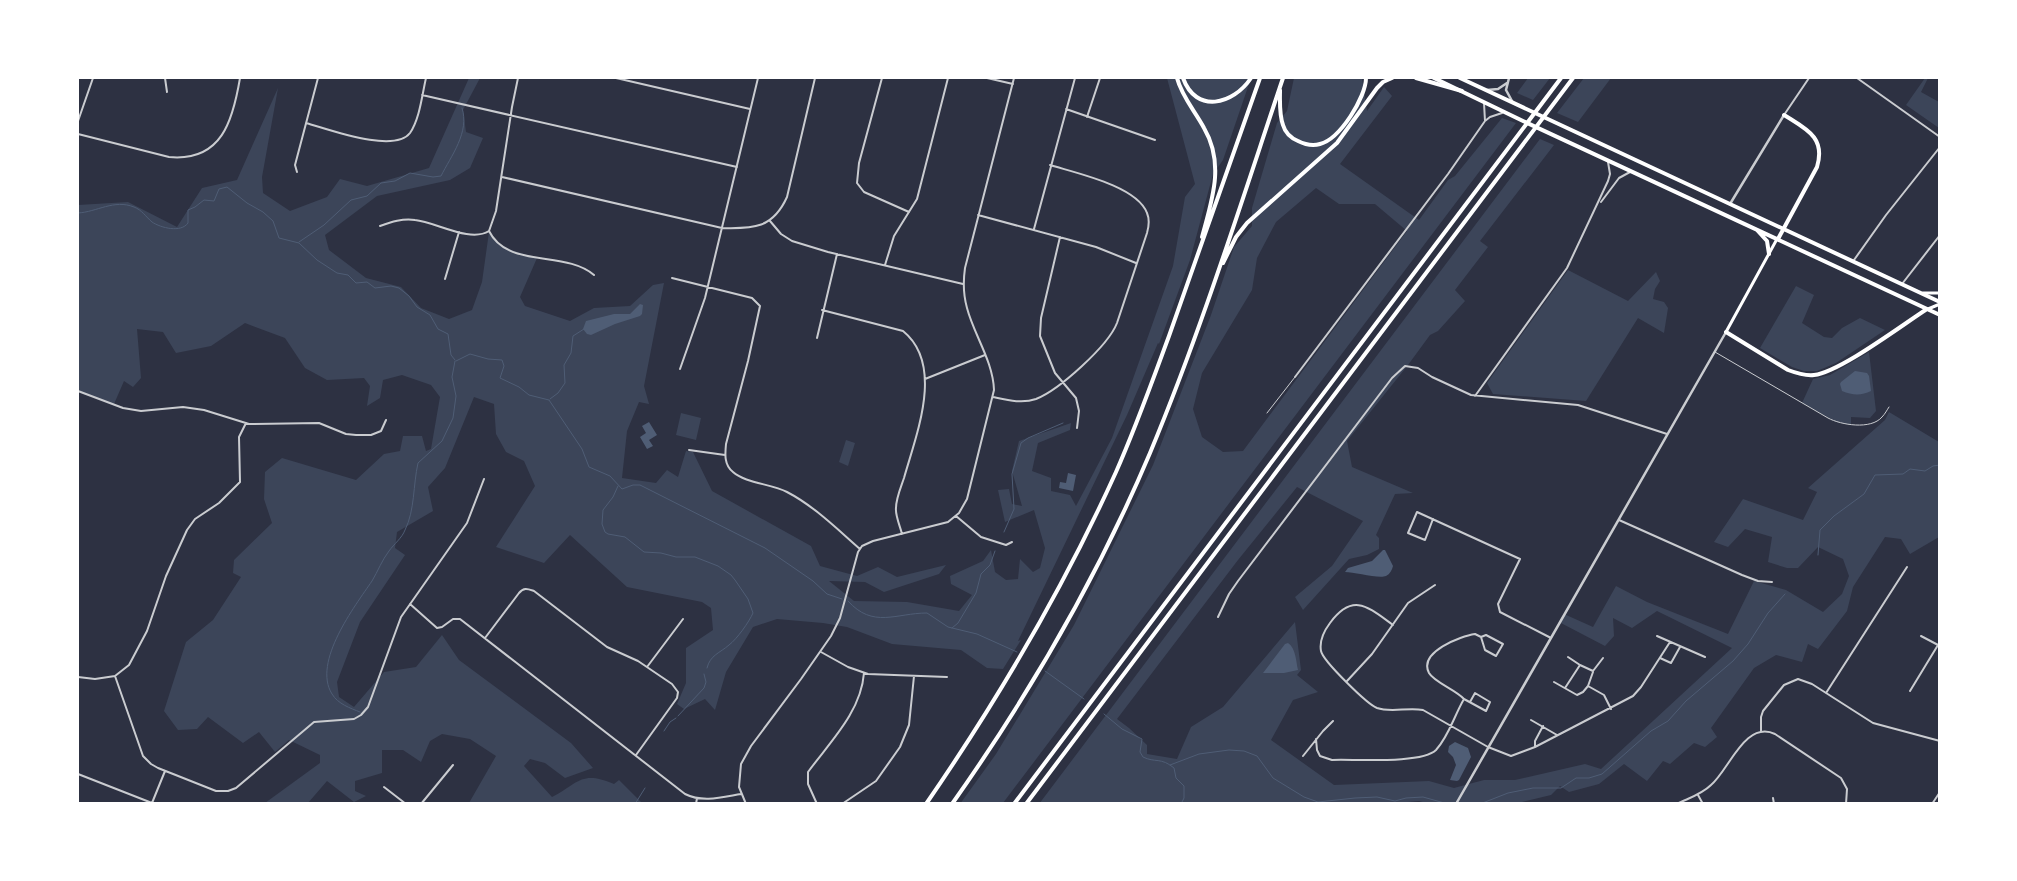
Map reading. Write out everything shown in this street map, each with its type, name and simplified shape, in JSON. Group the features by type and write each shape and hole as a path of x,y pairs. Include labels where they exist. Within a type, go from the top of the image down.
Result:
{"highway":[{"path":"1177,78 1183,94 1209,137 1215,160 1214,194 1194,267"},
{"path":"1183,78 1192,93 1202,100 1216,102 1238,93 1251,78"},
{"path":"926,804 975,732 1015,667 1108,489 1152,383 1260,78"},
{"path":"952,804 1012,714 1052,648 1120,518 1149,455 1175,392 1217,274 1283,78"},
{"path":"1280,87 1282,124 1288,134 1302,143 1319,145 1336,134 1355,109 1364,90 1366,78"},
{"path":"1217,274 1236,237 1247,223 1337,143 1377,88 1383,82 1392,78"},
{"path":"1416,78 1462,91"},
{"path":"1434,78 1940,315"},
{"path":"1460,78 1940,303"},
{"path":"1014,804 1561,78"},
{"path":"1026,804 1573,78"},
{"path":"1778,239 1817,167 1819,159 1818,144 1815,138 1810,132 1784,115"},
{"path":"1753,227 1767,241 1769,254"},
{"path":"1726,332 1788,370 1797,374 1814,375 1834,369 1927,309"}],"main road":[{"path":"1726,332 1778,239"},
{"path":"1919,293 1940,293"},
{"path":"1927,309 1940,303"}],"street":[{"path":"78,121 93,78"},
{"path":"165,78 167,92"},
{"path":"78,134 169,157 193,156 214,146 225,132 231,117 240,78"},
{"path":"297,172 295,165 318,78"},
{"path":"306,123 379,141 404,138 411,130 416,119 426,78"},
{"path":"380,226 393,222 416,220 459,232 480,235 489,232 492,228 496,211 518,78"},
{"path":"616,78 750,110"},
{"path":"680,370 708,286 758,78"},
{"path":"502,177 722,228 748,228 770,221 778,214 787,197 815,78"},
{"path":"882,78 859,163 857,183 864,192 909,212"},
{"path":"885,265 894,236 917,199 948,78"},
{"path":"987,78 1013,84"},
{"path":"746,804 741,794 738,779 740,764 821,652 836,627 844,605 856,556 860,549 873,541 939,526 948,522 956,516 967,499 993,397 994,383 967,309 963,284 967,257 1014,78"},
{"path":"1034,229 1075,78"},
{"path":"1088,117 1100,78"},
{"path":"1509,78 1507,93 1514,103"},
{"path":"1730,204 1784,115 1809,78"},
{"path":"1857,78 1940,137"},
{"path":"1484,89 1496,89 1508,82"},
{"path":"422,95 737,167"},
{"path":"1484,102 1486,121"},
{"path":"1066,110 1155,140"},
{"path":"1295,377 1486,121 1490,116 1505,112"},
{"path":"1852,262 1886,215 1940,147"},
{"path":"1475,396 1567,268 1599,204 1610,174 1607,160"},
{"path":"993,397 1022,402 1035,399 1062,383 1112,334 1122,311 1149,225 1147,213 1137,199 1107,183 1050,165"},
{"path":"1599,204 1619,178 1632,171"},
{"path":"978,215 1096,247 1137,263"},
{"path":"770,221 781,234 792,240 837,254 963,284"},
{"path":"445,279 459,232"},
{"path":"489,232 493,240 499,245 514,252 581,266 594,275"},
{"path":"1902,284 1940,235"},
{"path":"1060,237 1040,327 1042,342 1055,373 1076,398 1078,405 1077,428"},
{"path":"817,338 822,310 837,254"},
{"path":"672,278 752,298 760,306 725,455 726,464 734,474 788,492 836,528 860,549"},
{"path":"822,310 903,331 910,336 922,360 925,379 922,409 895,509 902,534"},
{"path":"1456,803 1726,332"},
{"path":"925,379 985,355"},
{"path":"1218,617 1229,594 1238,581 1401,368 1410,366 1418,368 1437,380 1475,396 1578,405 1667,435"},
{"path":"78,391 123,408 141,411 183,407 204,410 246,423 319,424 346,434 370,435 381,431 386,420"},
{"path":"78,677 95,679 115,676 129,665 137,653 166,576 187,530 195,519 219,503 240,482 239,437 246,423"},
{"path":"689,450 725,455"},
{"path":"115,676 140,751 151,764 216,791 236,788 314,722 324,720 344,721 361,715 368,707 400,617 467,523 484,479"},
{"path":"1433,519 1424,540 1408,533 1417,512 1433,519 1520,558 1498,604 1500,612 1551,638"},
{"path":"956,516 981,537 1006,545 1012,542"},
{"path":"1619,520 1742,575 1758,581 1772,582"},
{"path":"1826,693 1906,568"},
{"path":"1347,681 1372,654 1408,602 1435,585"},
{"path":"484,638 519,592 529,589 607,647 647,667 676,688 677,698 636,756"},
{"path":"410,604 434,627 442,627 452,619 460,619 685,794 709,799 741,794"},
{"path":"1393,625 1372,610 1357,605 1344,608 1336,615 1323,633 1321,651 1327,662 1361,695 1378,708 1413,708 1422,710 1452,725 1488,747 1511,756 1535,747 1638,692 1670,642"},
{"path":"647,667 683,619"},
{"path":"1470,702 1475,693 1490,702 1486,711 1464,699 1430,675 1428,667 1429,662 1438,649 1475,634 1481,637 1486,635 1503,644 1496,656 1484,650 1481,637"},
{"path":"1657,636 1705,657"},
{"path":"1910,691 1939,646 1921,636"},
{"path":"1660,658 1671,663 1680,647"},
{"path":"821,652 841,664 864,673 947,677"},
{"path":"1568,657 1593,671"},
{"path":"1554,682 1577,694 1583,692 1588,686 1593,671 1603,658"},
{"path":"1565,688 1580,665"},
{"path":"817,804 807,780 808,772 856,706 864,673"},
{"path":"842,804 876,781 900,747 909,725 914,676"},
{"path":"1761,731 1763,711 1785,683 1793,680 1803,680 1873,723 1940,741"},
{"path":"1588,686 1604,695 1611,708"},
{"path":"1316,739 1317,750 1320,756 1325,758 1423,758 1435,751 1452,725 1464,699"},
{"path":"1531,720 1558,735"},
{"path":"1302,756 1333,722"},
{"path":"1535,747 1535,741 1543,726"},
{"path":"1677,804 1698,794 1717,780 1746,740 1761,731 1774,734 1837,775 1847,789 1846,804"},
{"path":"421,804 452,765"},
{"path":"78,774 152,803 165,771"},
{"path":"384,787 406,804"},
{"path":"1932,804 1940,792"},
{"path":"1698,794 1703,804"},
{"path":"696,804 697,798"},
{"path":"1773,798 1774,804"}],"lane":[{"path":"1715,352 1828,418 1843,424 1861,424 1878,421 1889,407"},
{"path":"1267,413 1295,377"}],"shaded area":[{"path":"469,78 480,78 463,110 466,132 483,138 470,168 450,180 377,196 325,235 329,250 366,278 401,287 421,308 449,319 472,310 482,282 489,232 502,247 537,258 520,297 525,306 570,321 594,308 630,306 653,285 664,283 644,386 649,404 639,402 627,431 622,478 656,483 667,470 678,477 686,451 693,452 712,491 811,546 820,566 857,576 878,567 897,577 946,565 939,574 884,592 865,582 829,581 854,601 907,602 959,611 972,595 951,584 950,576 983,561 991,550 995,572 1006,580 1018,579 1020,559 1033,572 1040,568 1045,548 1034,510 1005,522 998,490 1009,489 1012,504 1022,506 1012,471 1019,441 1071,423 1070,430 1038,443 1032,471 1051,478 1051,491 1070,495 1076,506 1112,438 1173,266 1185,197 1195,184 1167,78 1251,78 1223,160 1213,174 1190,260 1159,344 1127,415 1018,641 1021,640 1003,669 987,668 961,650 892,644 847,627 777,619 753,627 726,672 715,710 705,699 684,709 677,704 686,683 686,648 713,630 711,608 702,602 627,587 570,535 544,563 496,547 535,486 524,461 506,452 496,434 494,404 474,397 445,468 428,487 433,511 397,532 395,548 405,555 360,622 337,682 339,697 354,707 384,672 416,667 442,635 459,660 571,743 593,768 565,778 545,763 530,759 524,766 552,797 581,780 594,778 614,784 619,780 642,803 469,803 496,756 470,739 442,734 430,741 421,762 403,750 382,750 382,773 355,781 355,791 366,796 354,802 327,781 308,803 265,803 320,763 320,755 289,740 275,752 259,732 243,743 208,717 197,729 178,730 164,711 186,642 213,620 241,577 233,573 234,560 272,523 264,499 265,472 282,458 356,480 384,454 400,451 403,436 422,436 426,451 431,449 440,397 431,385 402,375 383,380 380,398 367,406 370,386 364,378 327,380 305,368 285,338 245,323 211,346 176,353 163,332 137,329 141,378 133,387 124,381 114,404 78,392 78,205 128,202 177,227 202,188 237,180 278,88 262,177 263,193 290,211 327,197 340,179 367,186 429,168"},
{"path":"1294,78 1362,78 1367,111 1384,87 1392,96 1340,164 1419,220 1448,180 1455,176 1502,118 1516,123 1003,803 960,804 996,754 1074,625 1153,465 1211,315 1234,247 1252,226 1252,208 1277,123 1287,111","holes":["1316,188 1339,204 1375,204 1407,231 1243,451 1223,452 1202,437 1193,409 1202,373 1252,290 1257,258 1276,222"]},
{"path":"1528,78 1550,78 1533,100 1517,93"},
{"path":"1584,78 1611,78 1578,122 1557,113"},
{"path":"1925,78 1928,78 1921,92 1939,102 1939,128 1906,105"},
{"path":"1540,139 1554,145 1480,241 1488,247 1455,290 1465,301 1438,331 1430,335 1347,441 1352,467 1413,493 1395,494 1376,535 1379,538 1379,549 1367,555 1349,559 1303,610 1295,597 1332,566 1363,521 1297,487 1238,560 1117,719 1147,745 1147,754 1177,759 1191,727 1223,707 1295,622 1301,670 1297,675 1318,692 1293,700 1271,740 1334,785 1429,781 1454,788 1484,780 1515,780 1585,764 1601,769 1732,648 1657,611 1632,628 1613,618 1614,636 1605,646 1559,622 1564,614 1593,627 1616,586 1647,602 1728,634 1754,581 1786,590 1823,612 1842,594 1849,576 1843,559 1818,547 1798,568 1787,568 1768,562 1772,537 1745,529 1728,547 1714,542 1743,499 1803,520 1817,492 1808,488 1885,420 1889,412 1939,442 1939,537 1910,554 1901,539 1885,537 1853,587 1847,611 1818,649 1808,644 1802,662 1776,655 1754,668 1711,728 1717,737 1705,747 1694,743 1670,764 1663,761 1647,781 1624,764 1599,784 1569,792 1560,786 1551,795 1514,804 1430,804 1419,801 1385,804 1039,804"},
{"path":"1568,270 1628,301 1656,272 1660,281 1655,289 1653,299 1664,302 1668,308 1664,333 1638,318 1586,401 1493,394 1487,383"},
{"path":"1796,286 1814,295 1802,323 1824,337 1832,338 1842,328 1860,318 1885,330 1836,363 1817,371 1804,371 1792,367 1760,348"},
{"path":"640,304 643,305 640,316 615,324 591,335 587,334 583,329 586,321 614,314 630,314"},
{"path":"1869,352 1876,411 1870,418 1851,417 1851,425 1836,422 1802,403 1813,379 1830,375"},
{"path":"1855,371 1867,373 1871,391 1864,394 1856,394 1842,391 1841,382"},
{"path":"681,413 701,418 696,440 676,435"},
{"path":"649,422 657,435 649,440 653,446 647,449 640,437 646,433 642,426"},
{"path":"846,440 855,443 848,466 839,462"},
{"path":"1068,473 1076,475 1073,491 1059,488 1060,482 1066,483"},
{"path":"1385,550 1393,566 1391,572 1386,576 1378,577 1345,572 1348,568 1372,561"},
{"path":"1288,643 1294,652 1298,670 1284,673 1263,673 1285,644"},
{"path":"1455,742 1468,748 1471,757 1457,781 1450,780 1456,765 1453,757 1448,752 1449,746"}],"waterway":[{"path":"299,242 324,225 351,200 367,196 381,183 395,181 410,173 433,177 441,176 462,135 464,126 462,108"},
{"path":"78,213 119,204 127,205 139,210 156,224 176,229 188,223 188,210 204,200 214,201 219,189 227,187 273,221 279,238 299,243 317,260 337,273 348,275 356,283 367,282 375,288 391,286 399,288 409,296 417,307 430,315 438,329 448,334 451,355 455,360"},
{"path":"550,399 558,393 565,383 564,365 571,353 573,336 584,329"},
{"path":"456,361 470,354 488,359 502,360 504,366 500,378 519,387 529,395 549,400 582,449 589,467 610,476 622,489 633,485 640,485 765,548 813,581 827,594 842,599"},
{"path":"360,712 341,703 332,694 327,681 327,666 331,651 347,619 387,554 405,530 412,506 418,463 442,441 453,418 456,396 452,377 455,361"},
{"path":"1004,532 1014,509 1012,474 1021,443 1028,438 1063,423"},
{"path":"1818,555 1820,530 1834,516 1864,494 1875,475 1903,474 1910,469 1925,471 1933,466 1940,465"},
{"path":"618,486 613,497 603,510 602,524 605,532 625,537 644,552 661,553 676,557 695,557 718,566 731,575 748,599 753,613 749,621 739,635 713,657 707,668"},
{"path":"952,628 958,623 976,593 981,574 990,565 995,551"},
{"path":"1480,804 1508,793 1533,788 1561,788 1576,778 1589,778 1602,774 1651,731 1668,721 1686,701 1733,661 1748,644 1768,613 1785,594"},
{"path":"848,601 857,610 876,617 927,613 948,627 977,634 1017,652"},
{"path":"1045,671 1084,699"},
{"path":"678,716 704,688 706,682 704,674"},
{"path":"1104,714 1122,729 1142,739 1140,752 1143,757 1165,762 1174,768 1176,778 1184,786 1184,798 1181,804"},
{"path":"664,731 670,722 676,718"},
{"path":"1170,765 1199,754 1229,750 1244,751 1257,756 1273,778 1304,797 1318,802 1377,797 1395,801 1423,797 1448,804"},
{"path":"635,804 645,788"}]}
